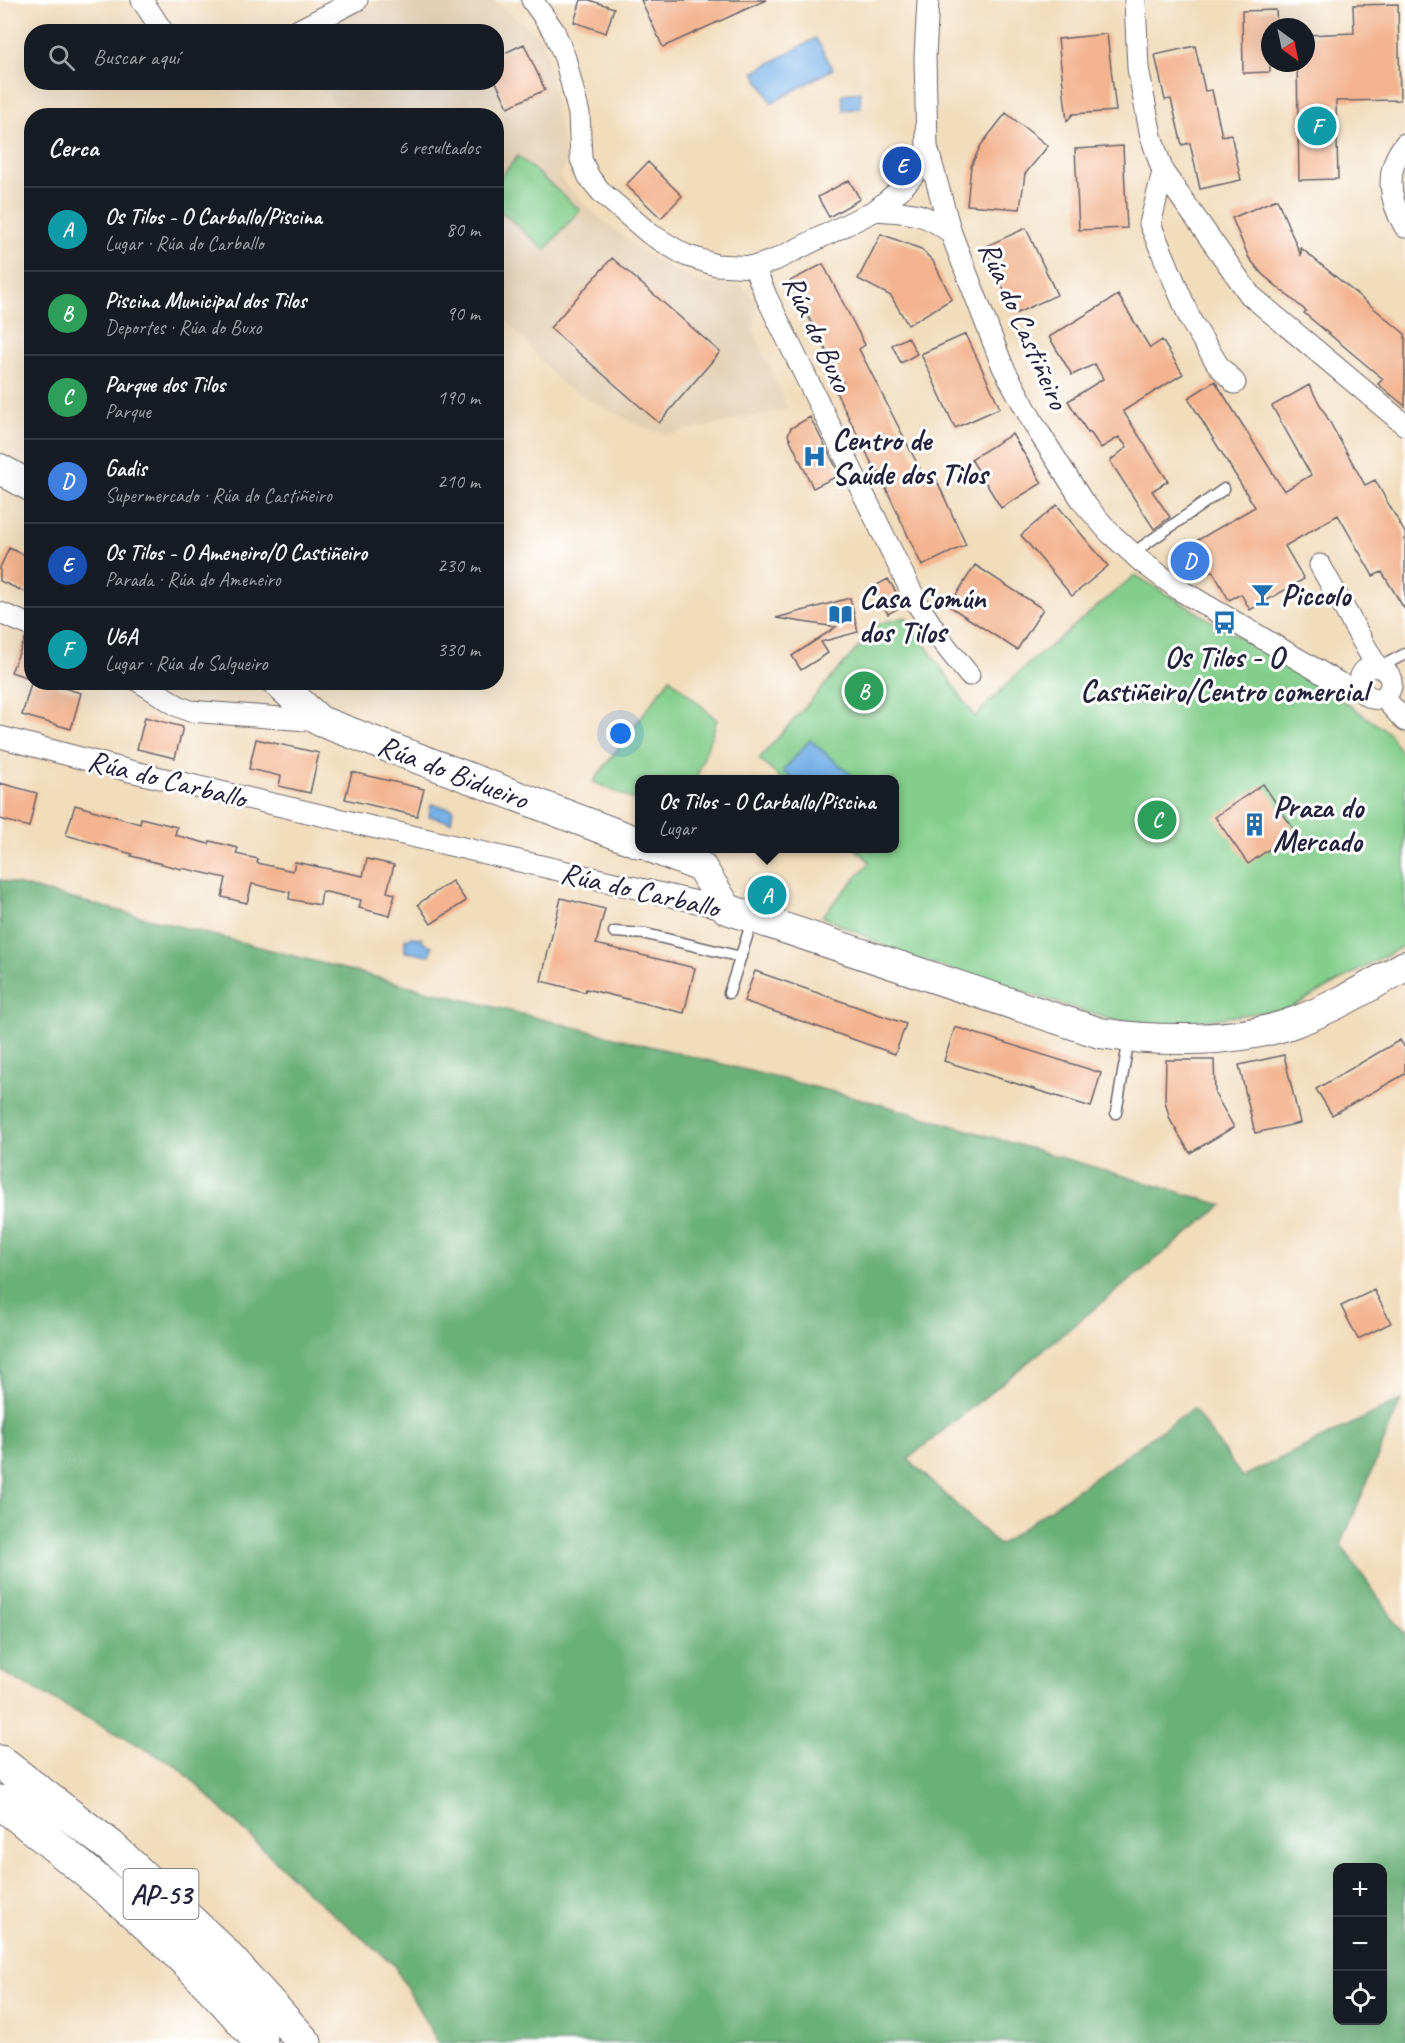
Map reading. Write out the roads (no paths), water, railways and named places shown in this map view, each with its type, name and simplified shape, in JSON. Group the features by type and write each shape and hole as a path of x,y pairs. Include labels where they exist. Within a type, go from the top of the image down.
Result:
{"highway":[{"name":"AP-53","path":"0,1762 110,1846 219,1948 305,2043"},
{"name":"AP-53","path":"0,1802 93,1876 179,1955 261,2043"}],"street":[{"path":"142,0 158,24"},
{"path":"310,24 357,0"},
{"path":"532,0 554,31 565,58 579,114 581,159 589,177 650,234 685,255 716,266 754,267 775,260 876,210 901,189 919,169 927,147 925,57 928,0"},
{"path":"1135,0 1138,68 1150,136 1163,172 1250,295 1405,425"},
{"path":"1405,144 1395,159 1390,176 1391,195 1405,227"},
{"name":"Rúa do Castiñeiro","path":"927,147 951,233 1004,367 1035,426 1083,502 1110,533 1180,590 1339,683 1374,699 1383,697"},
{"path":"1163,172 1150,224 1191,321 1218,365 1235,383"},
{"path":"876,210 919,213 936,221 951,233"},
{"name":"Rúa do Buxo","path":"754,267 772,309 918,605 944,644 969,675"},
{"path":"0,469 24,482"},
{"path":"1320,565 1379,667 1386,671 1391,680 1390,690 1383,697 1405,721"},
{"path":"0,613 24,623"},
{"path":"1362,692 1360,677 1367,669 1379,667"},
{"path":"153,690 190,711 320,721"},
{"name":"Rúa do Bidueiro","path":"286,690 320,721 635,841"},
{"name":"Rúa do Carballo","path":"0,736 153,776 740,913 1100,1033 1129,1038 1202,1039 1233,1036 1294,1023 1405,966"},
{"path":"664,853 701,867 740,913"}],"lane":[{"path":"1133,553 1224,489"},
{"path":"1379,667 1405,654"},
{"path":"729,993 741,957 740,913"},
{"path":"614,932 646,934 741,957"},
{"path":"1116,1113 1129,1038"}],"water":[{"path":"816,38 833,69 772,103 754,72"},
{"path":"860,92 861,108 843,110 842,94"},
{"path":"810,740 851,775 788,775 783,771"},
{"path":"431,804 453,809 451,822 429,816"},
{"path":"422,938 423,943 432,946 430,955 405,952 405,939"}],"place":[{"name":"U6A","path":"1317,126"},
{"name":"Os Tilos - O Ameneiro/O Castiñeiro","path":"902,166"},
{"name":"Centro de Saúde dos Tilos","path":"814,457"},
{"name":"Gadis","path":"1190,561"},
{"name":"Piccolo","path":"1263,595"},
{"name":"Casa Común dos Tilos","path":"841,615"},
{"name":"Os Tilos - O Castiñeiro/Centro comercial","path":"1224,623"},
{"name":"Piscina Municipal dos Tilos","path":"864,691"},
{"name":"Parque dos Tilos","path":"1157,820"},
{"name":"Praza do Mercado","path":"1255,824"},
{"name":"Os Tilos - O Carballo/Piscina","path":"767,895"}]}
